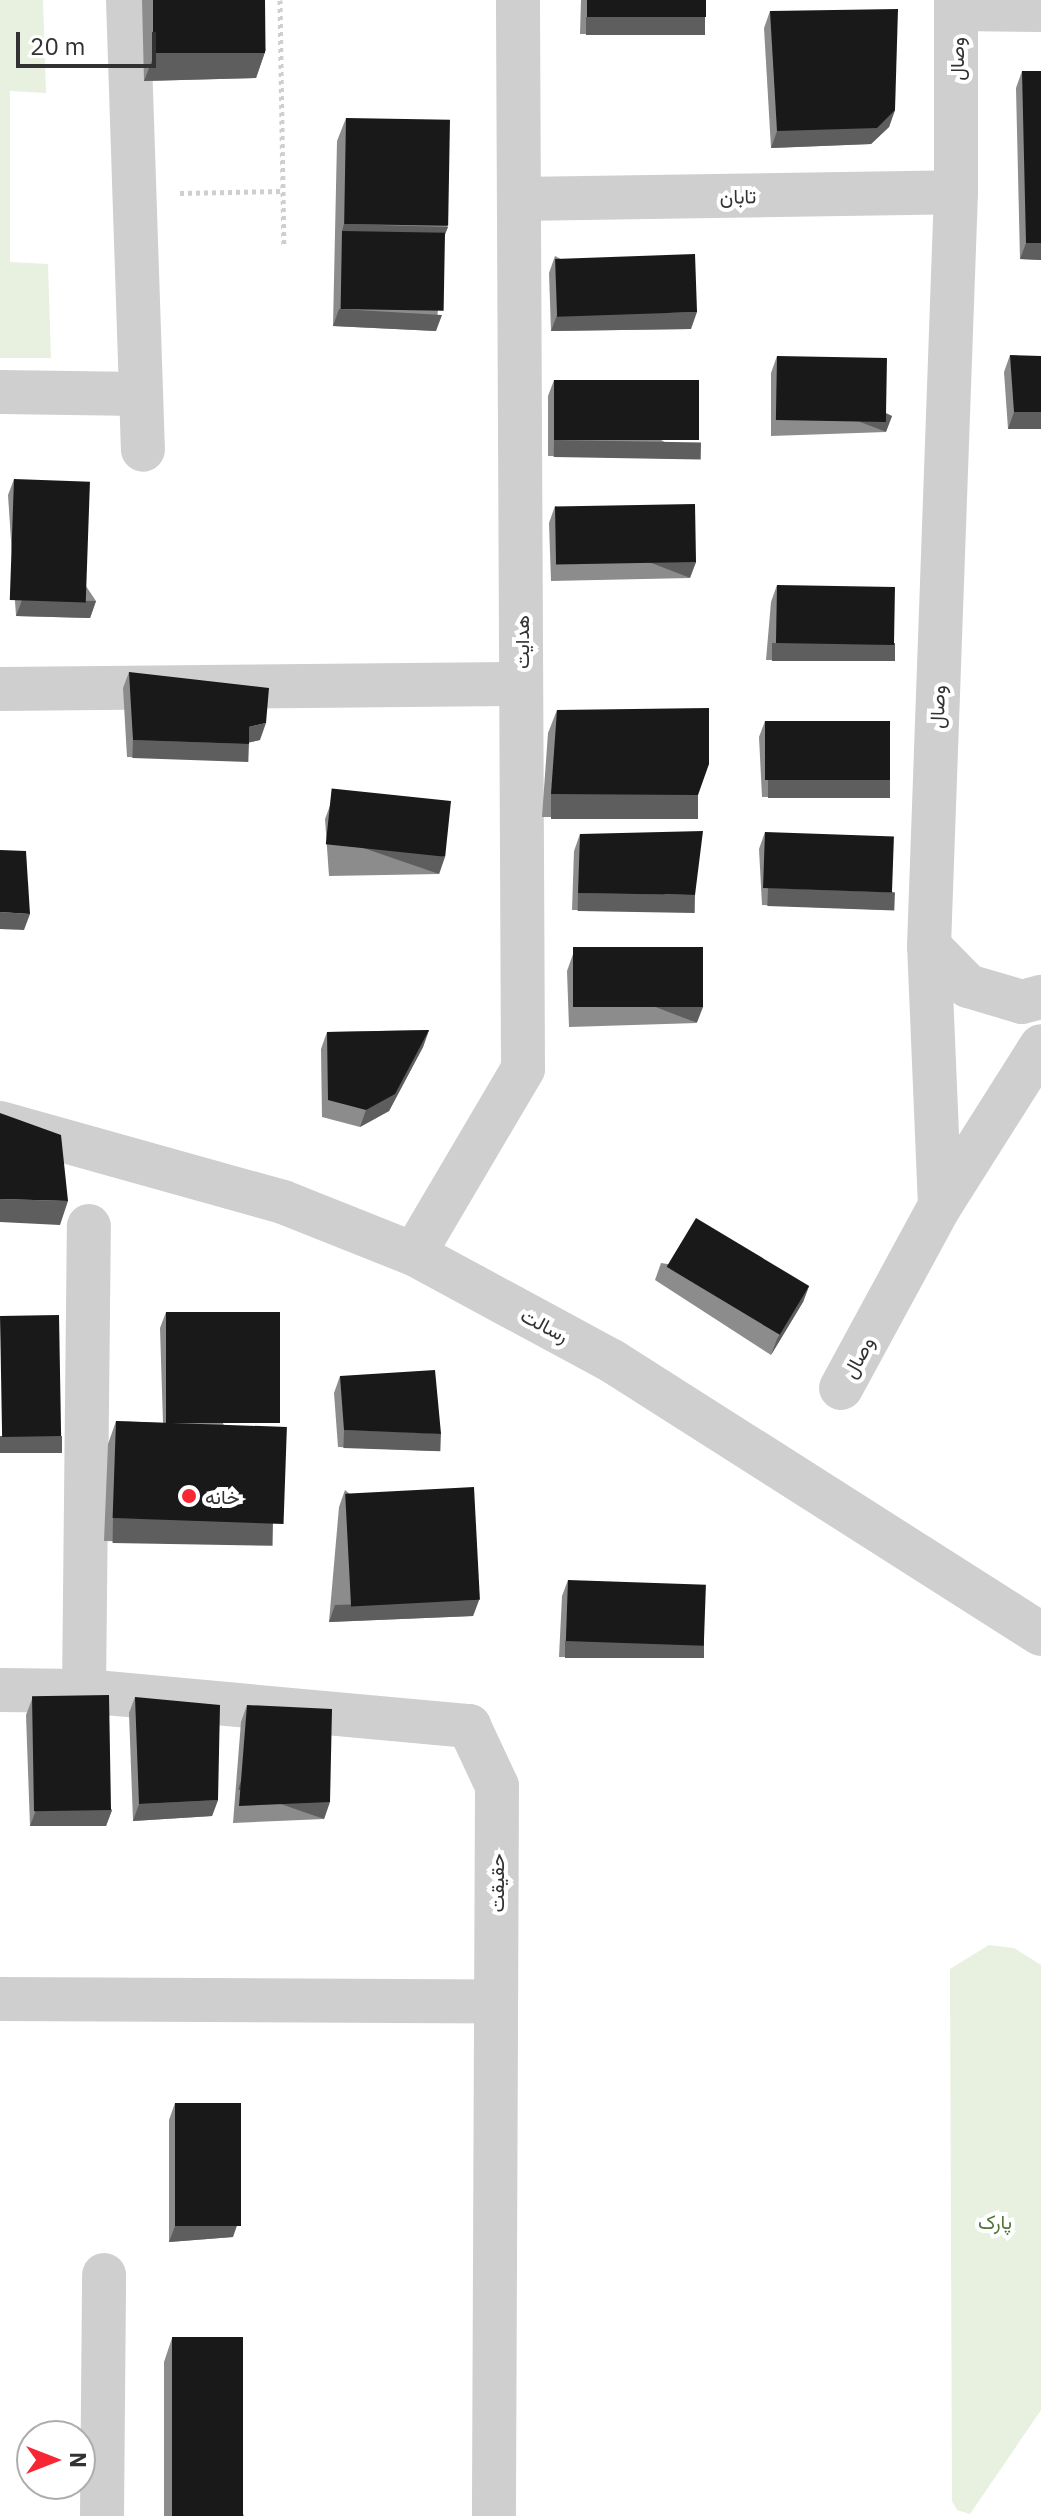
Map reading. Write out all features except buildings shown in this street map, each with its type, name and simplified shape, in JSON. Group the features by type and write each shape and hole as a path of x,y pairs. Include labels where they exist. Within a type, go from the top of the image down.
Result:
{"street":[{"path":"128,0 143,450"},
{"name":"هدایت","path":"414,1254 523,1069 518,0"},
{"path":"956,4 1041,10"},
{"name":"وصال","path":"841,1388 940,1206 929,946 956,192 956,4"},
{"name":"تابان","path":"519,199 956,192"},
{"path":"0,392 140,394"},
{"path":"0,689 521,684"},
{"path":"929,946 968,986 1022,1002 1041,997"},
{"path":"940,1206 1041,1046"},
{"name":"رسالت","path":"0,1123 283,1202 414,1254 612,1361 1041,1634"},
{"path":"84,1691 89,1226"},
{"name":"حقیقت","path":"0,1690 84,1691 469,1726 497,1786 494,2516"},
{"path":"0,1999 496,2002"},
{"path":"102,2516 104,2275"}],"path":[{"path":"280,0 284,247"},
{"path":"134,194 283,191"}],"green space":[{"path":"0,0 43,0 46,93 10,91 10,262 48,264 51,358 0,358"},
{"name":"پارک","path":"989,1945 1014,1948 1041,1965 1041,2410 970,2514 957,2510 952,2501 950,1969"}],"place":[{"name":"خانه","path":"189,1496"}]}
